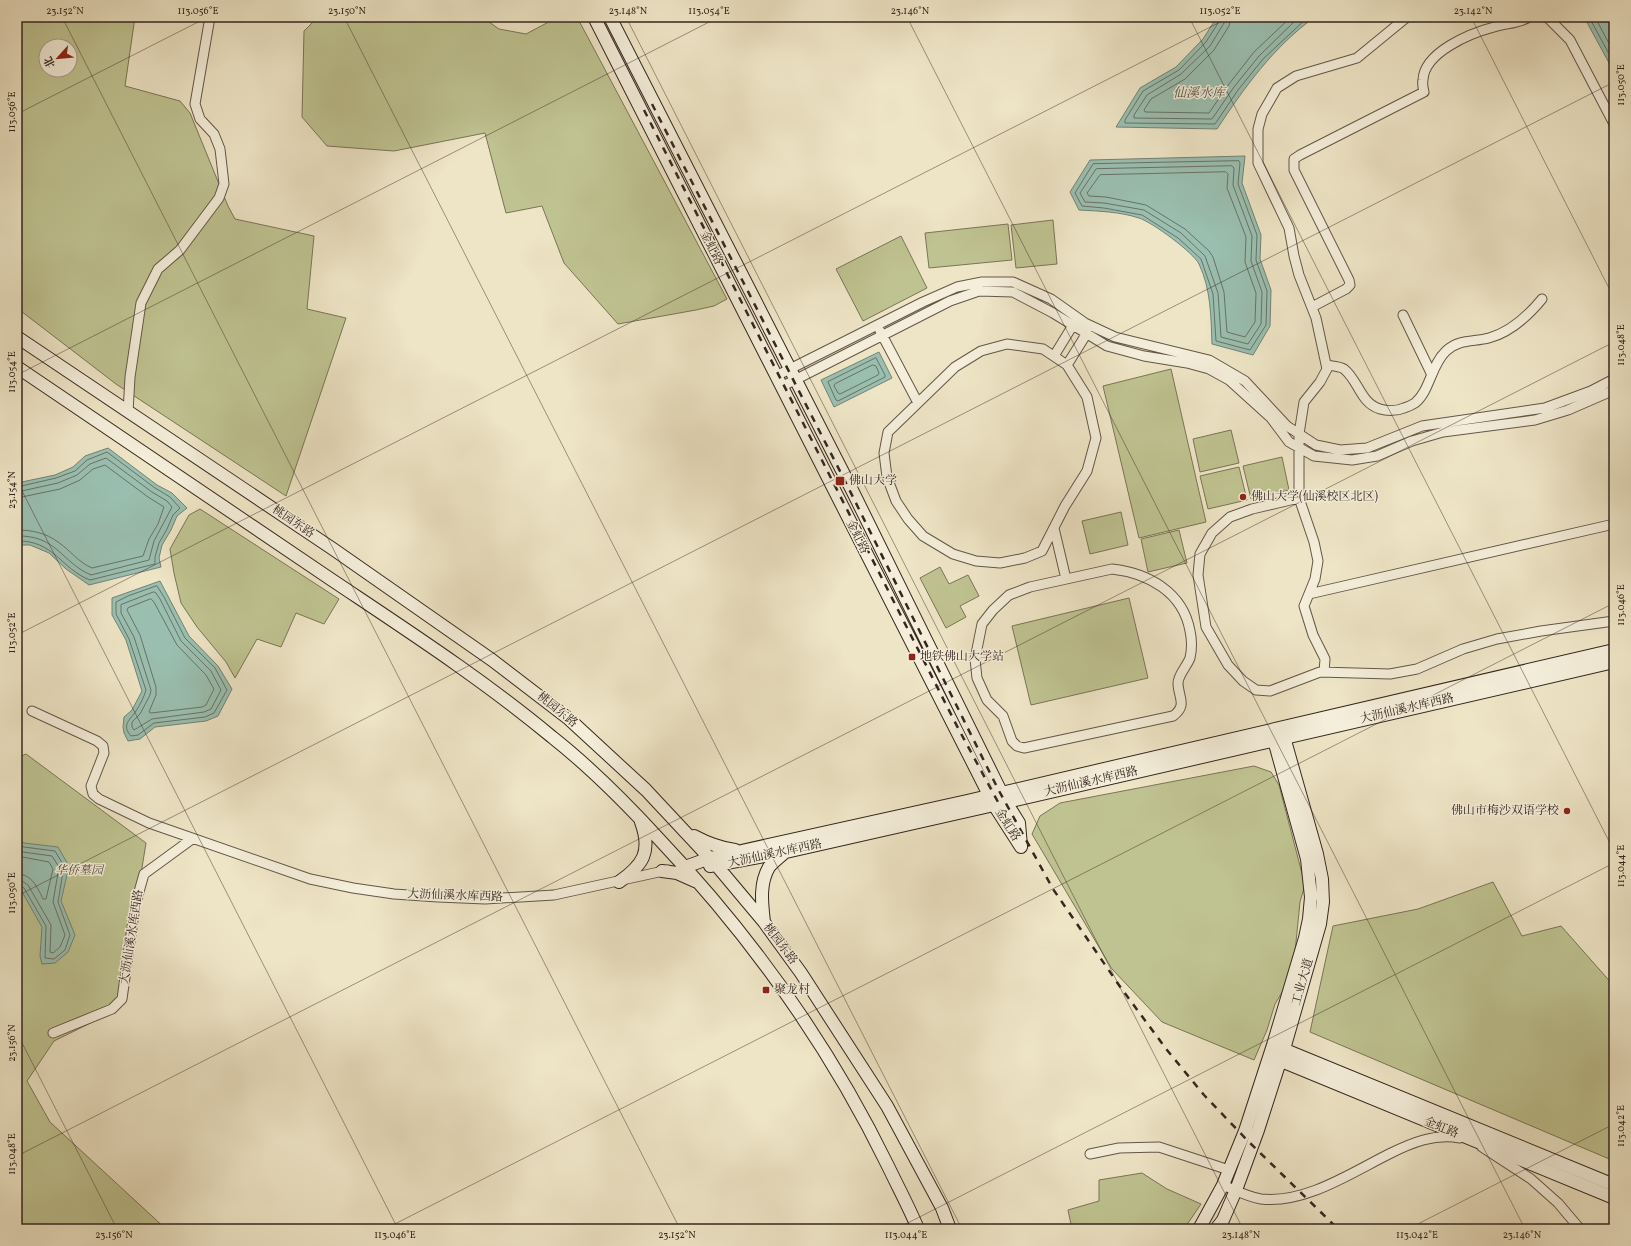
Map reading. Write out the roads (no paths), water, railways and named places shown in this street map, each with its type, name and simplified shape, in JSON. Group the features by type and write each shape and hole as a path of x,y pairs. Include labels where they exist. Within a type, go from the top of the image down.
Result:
{"street":[{"path":"128,412 130,377 141,303 158,269 180,250 219,198 224,184 220,149 214,134 200,119 195,104 210,17"},
{"name":"金虹路","path":"594,17 980,777 1005,823 1021,847 1019,824 1004,797 791,368 610,17"},
{"path":"1324,672 1325,659 1313,635 1304,606 1315,579 1318,561 1314,542 1299,498 1299,434 1304,402 1320,382 1327,369 1316,318 1304,290 1294,256 1289,228 1258,163 1258,129 1262,114 1277,88 1296,76 1357,58 1406,17"},
{"path":"1312,307 1346,289 1350,284 1294,170 1294,159 1424,92 1422,79 1428,64 1440,52 1453,43 1495,26 1522,22 1529,17"},
{"path":"1547,17 1570,40 1614,124"},
{"path":"776,376 923,302 957,288 982,282 1013,282 1051,298 1085,323 1115,337 1209,360 1245,381 1287,426 1316,445 1340,450 1367,448 1422,426 1545,408 1591,391 1614,379"},
{"path":"781,387 950,301 979,291 1013,292 1054,313 1107,346 1144,356 1187,363 1209,369 1228,380 1271,418 1289,442 1314,456 1352,460 1377,456 1412,441 1443,432 1535,420 1568,410 1614,390"},
{"path":"1326,365 1343,369 1352,378 1361,396 1372,406 1380,409 1400,410 1415,402 1428,382 1438,360 1454,345 1461,342 1489,338 1513,327 1529,314 1542,299"},
{"path":"1403,315 1431,373"},
{"path":"1054,356 1073,325 1085,323"},
{"path":"1067,365 1087,333 1085,323"},
{"path":"877,325 918,403"},
{"name":"桃园东路","path":"17,337 326,545 492,660 580,729 646,790 713,862 764,922 801,972 887,1106 942,1208 950,1229"},
{"path":"1007,344 1043,349 1067,365 1087,398 1096,438 1087,471 1042,551 1025,558 1000,563 976,561 953,554 923,536 908,519 896,501 886,477 884,452 888,432 955,367 981,351 1007,344"},
{"name":"桃园东路","path":"17,367 478,679 554,738 593,772 685,867 780,984 866,1120 918,1229"},
{"path":"1299,498 1252,509 1230,517 1212,533 1200,554 1198,575 1206,627 1228,665 1243,681 1256,690 1270,692 1320,672 1390,674 1417,669 1463,649 1497,640 1541,631 1614,621"},
{"path":"1309,594 1614,524"},
{"path":"1054,528 1066,579"},
{"path":"1112,569 1127,571 1144,577 1162,587 1174,597 1185,614 1192,641 1190,658 1178,682 1182,705 1179,712 1173,716 1024,748 1017,746 1012,741 1004,716 987,700 977,678 976,658 982,624 993,610 1009,595 1030,587 1066,579 1112,569"},
{"path":"1190,633 1206,627"},
{"path":"1004,797 1277,733 1614,650"},
{"name":"大沥仙溪水库西路","path":"53,1033 112,1009 122,999 135,906 144,874 192,839 310,878 353,888 394,894 485,899 554,895 685,867 786,852 1004,797 1033,796 1277,733 1614,662"},
{"path":"32,711 97,741 103,746 104,753 91,786 93,794 99,799 150,823 192,839"},
{"name":"工业大道","path":"1216,1229 1223,1220 1236,1190 1258,1130 1309,919 1311,897 1307,859 1277,733"},
{"path":"968,806 978,787 980,777"},
{"path":"1019,824 1020,813 1025,804 1033,796"},
{"path":"713,862 742,850 968,806 996,815 1005,823"},
{"path":"619,882 632,872 641,862 646,849 646,836 639,818"},
{"path":"686,832 707,842 725,848 742,850"},
{"path":"764,922 762,885 770,867 786,852"},
{"path":"662,872 677,873 691,878 703,888"},
{"path":"1199,1229 1223,1185 1277,1052"},
{"name":"金虹路","path":"1277,1052 1614,1185"},
{"name":"金虹路","path":"1277,1052 1614,1198"},
{"path":"1223,1185 1260,1199 1304,1195 1410,1144 1438,1137 1451,1136 1472,1140 1531,1179 1558,1203 1580,1229"},
{"path":"1090,1154 1119,1148 1159,1147 1229,1170"}],"water":[{"name":"仙溪水库","path":"1217,17 1315,17 1300,28 1273,54 1249,83 1217,129 1116,127 1140,88 1176,67 1203,39"},
{"path":"1584,17 1614,17 1614,72"},
{"path":"1245,156 1242,183 1261,235 1260,259 1271,290 1270,326 1253,355 1212,344 1210,303 1206,283 1196,259 1162,231 1139,218 1102,211 1079,210 1070,192 1090,160"},
{"path":"879,352 892,378 834,407 821,380"},
{"path":"108,448 157,485 172,493 187,508 177,516 162,545 159,558 161,567 89,585 66,569 49,553 30,545 17,545 17,483 55,475 73,467 85,456"},
{"path":"160,581 189,636 218,666 232,689 218,716 206,721 155,727 140,739 128,741 123,727 124,717 132,710 142,691 126,640 112,615 112,598"},
{"path":"17,839 24,843 58,847 69,866 61,901 75,935 68,952 55,963 42,964 40,956 42,927 21,890 17,888"}],"railway":[{"path":"652,104 844,479 998,789 1053,889 1121,988 1167,1050 1204,1095 1248,1141 1338,1229"},
{"path":"644,110 958,728 998,802"}],"place":[{"name":"佛山大学","path":"840,481"},
{"name":"佛山大学(仙溪校区北区)","path":"1243,497"},
{"name":"地铁佛山大学站","path":"912,657"},
{"name":"佛山市梅沙双语学校","path":"1567,811"},
{"name":"聚龙村","path":"766,990"}],"park label":[{"name":"华侨墓园","path":"79,871"}]}
